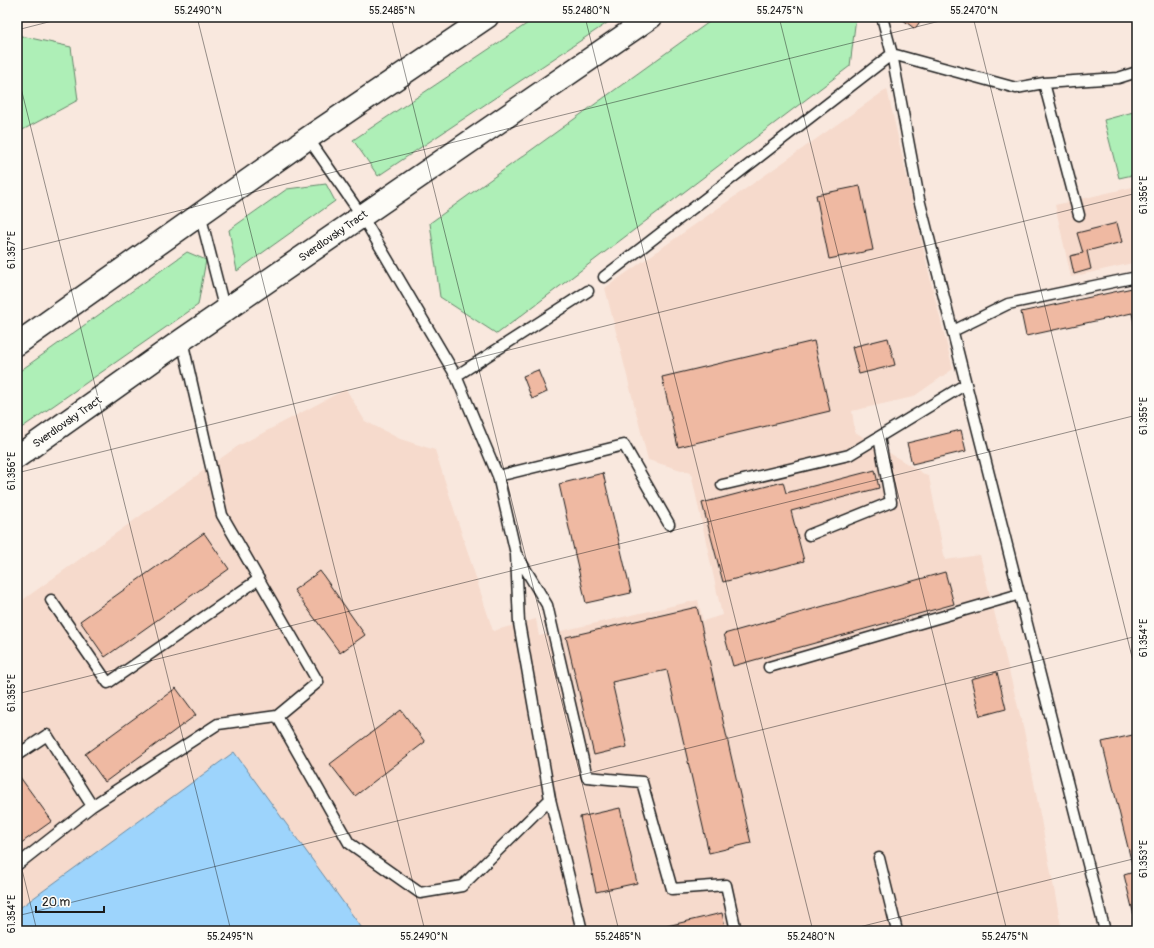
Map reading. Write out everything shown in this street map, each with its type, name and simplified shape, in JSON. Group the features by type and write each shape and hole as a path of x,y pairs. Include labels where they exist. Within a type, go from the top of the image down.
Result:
{"main road":[{"path":"17,344 308,138 487,17"},
{"name":"Sverdlovsky Tract","path":"17,457 182,340 651,17"}],"lane":[{"path":"882,17 892,54 919,199 1105,931"},
{"path":"892,54 1016,88 1044,83 1118,78 1137,72"},
{"path":"604,277 892,54"},
{"path":"1044,83 1079,215"},
{"path":"308,138 362,216 456,376 498,476 516,554 519,623 550,799 582,931"},
{"path":"200,214 226,311"},
{"path":"953,331 1008,304 1137,277"},
{"path":"456,376 588,291"},
{"path":"17,865 92,806 218,724 277,716 318,682 222,515 182,340"},
{"path":"722,484 849,455 966,384"},
{"path":"809,535 891,502 879,437"},
{"path":"498,476 624,444 669,524"},
{"path":"516,554 547,605 587,777 642,782 672,889 726,885 736,931"},
{"path":"52,600 108,683 259,579"},
{"path":"769,667 1020,594"},
{"path":"277,716 349,843 420,893 462,886 550,799"},
{"path":"17,755 47,735 92,806"},
{"path":"879,858 897,931"}],"shaded area":[{"path":"887,89 931,282 953,369 913,397 852,411 855,432 929,477 945,560 980,555 1025,735 1062,931 17,931 17,604 238,446 346,389 365,421 400,439 435,450 493,631 536,619 539,636 698,600 703,621 722,615 691,473 648,460 605,288"},
{"path":"1137,186 1137,262 1071,277 1055,205"}],"green space":[{"path":"537,17 616,17 378,176 353,140"},
{"path":"716,17 856,17 850,66 497,334 440,297 430,223"},
{"path":"17,35 71,47 78,100 17,133"},
{"path":"1137,111 1137,174 1119,178 1104,120"},
{"path":"326,184 335,201 237,271 229,230 287,189"},
{"path":"187,252 206,260 198,305 17,431 17,373"}],"water":[{"path":"234,752 364,931 17,931 17,910"}],"building":[{"path":"903,17 922,18 915,29 902,19"},
{"path":"860,186 873,250 829,259 816,195"},
{"path":"1117,223 1122,242 1087,251 1091,269 1074,274 1070,256 1083,253 1077,233"},
{"path":"1137,287 1137,338 1132,313 1026,336 1021,312"},
{"path":"888,338 895,365 859,374 852,347"},
{"path":"814,341 830,411 678,447 662,377"},
{"path":"538,370 547,392 532,399 523,376"},
{"path":"961,430 966,451 912,464 907,443"},
{"path":"875,470 879,488 791,511 804,561 723,582 702,503 783,482 786,493"},
{"path":"603,473 631,593 586,603 559,484"},
{"path":"204,533 229,569 105,657 80,621"},
{"path":"320,571 365,635 340,653 294,590"},
{"path":"945,572 954,604 733,666 724,634"},
{"path":"697,607 751,843 709,853 667,670 612,682 627,747 594,755 566,637"},
{"path":"997,672 1006,709 980,716 971,679"},
{"path":"176,688 196,715 105,782 85,754"},
{"path":"401,710 425,742 355,796 330,764"},
{"path":"1137,734 1137,928 1124,875 1134,872 1102,742"},
{"path":"17,773 52,821 17,846"},
{"path":"620,808 637,883 596,892 580,817"},
{"path":"722,913 726,931 646,931"}]}
